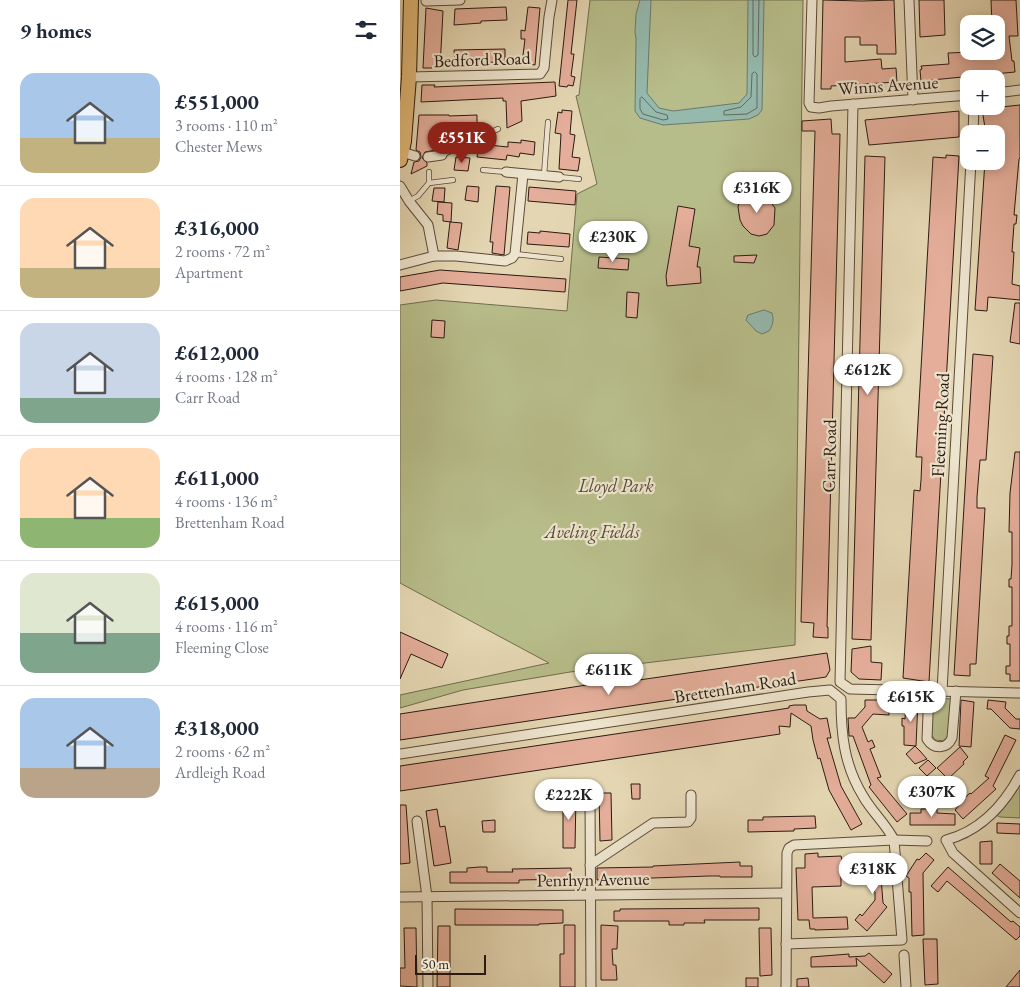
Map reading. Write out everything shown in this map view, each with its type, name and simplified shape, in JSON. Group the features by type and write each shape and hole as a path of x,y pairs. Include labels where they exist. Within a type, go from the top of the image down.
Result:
{"main road":[{"path":"406,156 411,0"}],"street":[{"path":"426,2 460,0"},
{"name":"Bedford Road","path":"409,77 540,74 544,68 548,17 552,0"},
{"name":"Winns Avenue","path":"812,0 809,103 811,107 815,109 825,106 960,96"},
{"path":"909,0 913,100"},
{"path":"1005,91 1020,90"},
{"name":"Carr Road","path":"854,104 840,682 850,690 929,690"},
{"path":"428,156 442,155"},
{"name":"Fleeming Road","path":"942,691 971,170"},
{"path":"506,172 559,177"},
{"path":"400,265 434,256 456,256 505,261 512,258 515,254 523,174"},
{"path":"400,186 428,225 434,256"},
{"name":"Brettenham Road","path":"400,754 551,729 830,690 841,699 843,745 855,781 863,796 889,830 894,840"},
{"path":"956,692 950,743 942,747 933,745 928,739 929,690 1020,693"},
{"path":"1020,775 998,807 984,822 961,836 946,840 953,853 1020,913"},
{"path":"590,865 653,823 688,822 692,818 691,796"},
{"path":"590,797 591,987"},
{"path":"417,821 427,897 428,987"},
{"path":"786,987 787,853 790,848 794,845 894,840 927,841"},
{"path":"786,944 902,940 894,840"},
{"name":"Penrhyn Avenue","path":"400,897 786,893"},
{"path":"904,954 906,987"}],"lane":[{"path":"544,175 548,122"},
{"path":"442,155 498,128"},
{"path":"483,170 506,172"},
{"path":"409,201 418,196 429,183 429,172"},
{"path":"559,177 578,179"},
{"path":"429,183 453,180"},
{"path":"515,254 561,259"}],"green space":[{"name":"Lloyd Park","path":"590,0 803,0 795,645 570,672 463,690 400,708 400,695 549,663 400,583 400,305 436,300 567,311 577,194 597,184 576,96 579,95"},
{"path":"932,698 951,699 948,738 944,741 935,740 931,734"},
{"path":"1020,775 1020,818 1000,817 992,813"}],"water":[{"path":"640,0 651,0 647,93 659,108 673,111 739,103 747,94 748,0 764,0 762,110 758,115 749,119 663,125 640,118 635,111 635,32 636,14"},
{"path":"764,310 772,313 773,320 769,331 762,334 756,331 746,320 748,315"}],"building":[{"path":"568,0 577,0 571,54 574,54 571,76 575,77 573,86 568,85 567,87 559,86"},
{"path":"823,0 894,0 896,54 877,54 877,45 860,45 860,37 845,37 845,62 881,59 882,69 896,68 897,82 831,86 831,89 821,89"},
{"path":"919,0 944,0 945,35 920,37"},
{"path":"991,0 1016,0 1018,36 1009,36 1015,72 1005,73 1005,70 960,70 960,77 921,81 921,66 949,64 948,53 960,53 960,60 1005,60 1005,15 992,15"},
{"path":"506,7 507,20 454,25 455,9"},
{"path":"528,7 540,8 535,65 522,63 525,39 521,39 521,30 525,31"},
{"path":"426,8 443,11 440,68 423,68"},
{"path":"505,49 505,62 455,63 454,50"},
{"path":"555,82 556,96 521,101 522,121 507,128 506,101 503,101 503,98 421,102 422,85 435,85 434,87"},
{"path":"1020,105 1020,158 1014,215 1017,215 1016,224 1014,224 1012,284 1020,286 1020,300 988,297 987,311 975,310 984,170 1005,170 1005,125 985,125 983,115 1005,115 1005,107"},
{"path":"562,110 572,111 570,134 575,135 572,157 580,158 578,171 559,169 561,134 555,133 558,112 562,113"},
{"path":"959,111 959,137 869,145 865,120"},
{"path":"419,115 477,115 477,133 450,134 450,142 447,148 425,152 422,158 427,163 427,166 411,174 414,162 419,161 421,157 420,152 416,150"},
{"path":"831,119 832,134 840,134 828,638 813,637 814,623 801,622 815,131 802,131 802,121"},
{"path":"521,140 535,142 534,155 520,153 519,157 507,155 506,160 477,157 479,144 508,147 508,142 521,143"},
{"path":"946,155 959,156 929,682 903,678 914,490 920,491 921,480 922,457 916,457 933,157 946,158"},
{"path":"865,156 885,157 871,640 852,639"},
{"path":"456,157 470,158 468,171 454,170"},
{"path":"467,186 479,187 478,202 465,200"},
{"path":"496,186 510,187 504,255 492,253 493,242 490,242"},
{"path":"529,187 576,191 575,205 528,201"},
{"path":"434,188 445,188 444,202 432,201"},
{"path":"751,192 759,192 767,197 775,208 774,225 767,234 759,236 751,234 740,220 738,207 740,199"},
{"path":"438,202 452,203 451,222 443,221 443,215 437,214"},
{"path":"678,206 695,209 689,246 700,248 697,267 700,267 701,283 667,286 666,276"},
{"path":"450,222 462,223 458,250 447,248"},
{"path":"540,231 570,234 569,247 527,244 528,232 540,233"},
{"path":"757,255 754,263 734,262 734,256"},
{"path":"599,257 629,259 628,270 598,268"},
{"path":"440,270 566,279 565,292 443,283 400,291 400,277"},
{"path":"627,292 639,293 637,318 626,317"},
{"path":"1015,303 1020,303 1020,344 1010,342"},
{"path":"432,320 445,321 444,338 431,337"},
{"path":"973,354 993,356 986,460 980,460 977,497 977,508 985,508 976,664 970,664 970,676 954,675"},
{"path":"1015,452 1020,452 1020,681 1010,681 1010,674 1006,674 1006,666 1010,666 1010,644 1007,644 1007,636 1009,636 1009,626 1012,626 1012,587 1009,587 1009,579 1011,579 1012,565 1012,532 1009,532 1010,493"},
{"path":"400,632 448,654 442,668 411,654 400,679"},
{"path":"871,646 871,662 882,663 881,680 859,679 851,672 852,649"},
{"path":"827,653 830,670 826,677 400,740 400,714 625,679 625,682"},
{"path":"906,699 918,700 916,746 904,745 902,718 905,719"},
{"path":"865,700 889,700 889,715 873,714 862,727 868,742 872,740 875,747 870,749 881,777 877,778 907,814 897,822 869,787 871,785 853,736 849,736 848,718 855,718 865,707"},
{"path":"961,700 974,702 971,747 959,746"},
{"path":"988,700 1006,702 1005,708 1016,719 1020,719 1020,729 1010,728 991,709 987,709"},
{"path":"806,705 807,711 820,719 827,718 831,738 827,738 841,786 862,824 851,830 829,790 820,758 818,759 811,726 791,713 790,727 779,726 780,734 400,791 400,766 770,711 789,708 789,706"},
{"path":"1005,735 1016,740 993,786 996,789 963,819 955,810 959,803 989,778 985,776"},
{"path":"915,746 927,759 915,764 906,754"},
{"path":"960,747 968,757 963,762 964,764 948,779 937,768"},
{"path":"928,760 936,768 927,776 919,768"},
{"path":"631,784 640,784 640,799 632,799"},
{"path":"599,793 611,793 612,840 600,841"},
{"path":"563,795 576,795 575,848 563,848"},
{"path":"400,805 406,805 410,863 400,864"},
{"path":"437,809 440,827 445,826 451,863 434,866 426,811"},
{"path":"921,809 937,809 937,813 955,814 955,825 910,825 910,813 921,813"},
{"path":"815,816 816,828 794,829 794,831 748,832 748,820 763,820 763,817"},
{"path":"495,820 495,832 483,832 482,821"},
{"path":"997,823 1020,824 1020,834 997,833"},
{"path":"992,841 992,864 980,864 980,842"},
{"path":"818,853 818,857 841,856 843,864 847,864 847,873 841,873 841,886 812,887 813,918 847,917 848,929 815,930 810,929 809,920 798,920 796,868 805,868 805,854"},
{"path":"926,853 934,860 923,873 924,935 912,936 911,892 909,892 909,878 906,876 917,859 919,860"},
{"path":"868,856 884,874 881,877 883,903 887,907 867,931 855,920 860,914 862,916 875,900 875,892 867,881 871,877 859,864"},
{"path":"740,862 740,866 752,866 752,877 709,876 597,880 597,868"},
{"path":"1000,864 1020,881 1020,898 992,873"},
{"path":"487,867 487,872 513,872 512,869 571,868 572,879 519,880 519,883 450,883 450,872 467,872 467,868"},
{"path":"948,867 1011,922 1013,921 1020,927 1020,936 1016,940 947,881 938,892 931,886"},
{"path":"759,908 759,920 704,920 705,923 684,923 684,925 669,925 669,921 614,921 614,911 620,911 620,909"},
{"path":"455,909 563,910 563,923 539,925 455,925"},
{"path":"564,925 575,925 575,987 560,987 560,954 564,954"},
{"path":"601,925 618,926 617,949 612,949 613,965 616,965 617,980 601,980"},
{"path":"438,926 450,926 450,987 437,987"},
{"path":"404,928 416,928 417,987 400,986 400,968 405,968"},
{"path":"759,928 771,928 772,975 760,976"},
{"path":"923,939 937,939 938,984 925,985"},
{"path":"869,953 892,974 884,983 856,958 857,966 811,967 811,957 849,954 849,957 865,956"},
{"path":"1020,970 1020,987 1006,987"},
{"path":"746,978 758,978 758,987 746,987"},
{"path":"808,978 809,987 797,987 797,979"}],"park label":[{"name":"Aveling Fields","path":"592,531"}]}
